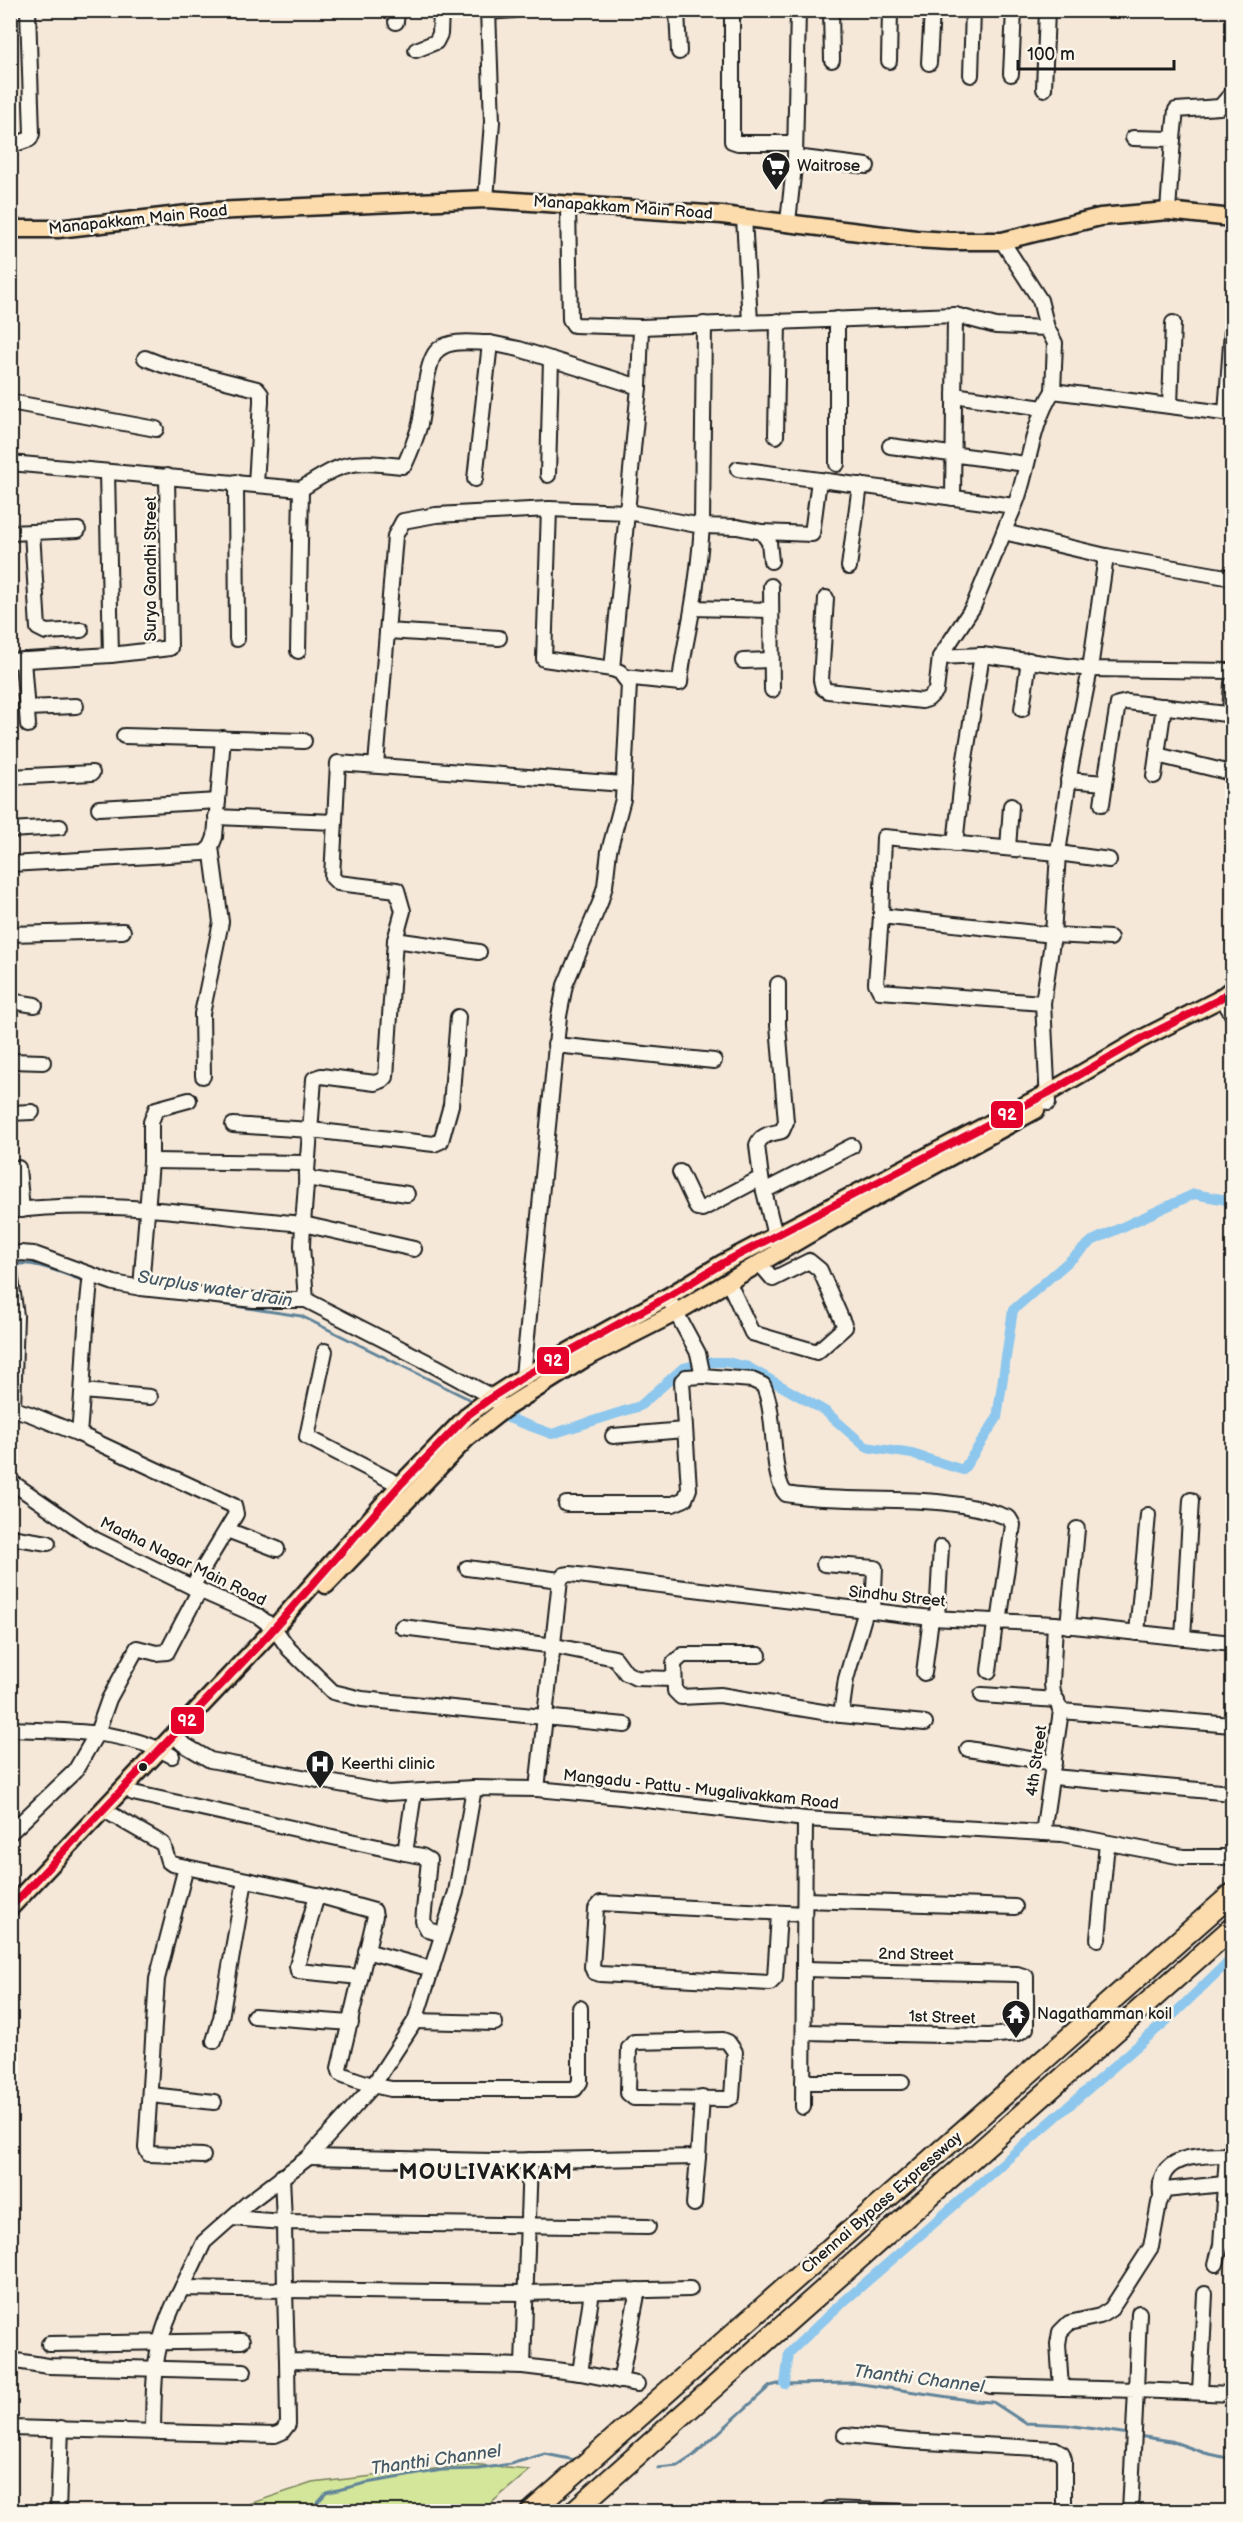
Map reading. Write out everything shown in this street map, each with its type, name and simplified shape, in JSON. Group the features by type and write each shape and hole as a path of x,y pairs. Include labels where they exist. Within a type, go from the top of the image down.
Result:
{"highway":[{"name":"Chennai Bypass Expressway","path":"531,2511 1233,1894"},
{"name":"Chennai Bypass Expressway","path":"573,2511 1233,1928"}],"main road":[{"name":"Manapakkam Main Road","path":"10,229 69,228 214,212 486,199 722,215 916,239 1002,241 1100,217 1168,211 1233,218"},
{"path":"277,1631 467,1438 523,1376 669,1296 723,1263 1048,1098 1231,1000"},
{"path":"10,1908 109,1812 133,1793 277,1631 400,1485 469,1414 498,1403 675,1313 1048,1098"},
{"path":"10,1920 173,1746"}],"street":[{"path":"10,146 30,139 32,134 28,10"},
{"path":"416,50 436,42 440,34 441,10"},
{"path":"486,199 492,122 488,11 514,10"},
{"path":"677,10 678,52"},
{"path":"732,10 732,141 738,143 795,143"},
{"path":"788,222 795,158 798,10"},
{"path":"831,10 832,60"},
{"path":"888,61 890,10"},
{"path":"929,63 932,10"},
{"path":"971,75 973,10"},
{"path":"1011,75 1014,10"},
{"path":"1044,89 1047,10"},
{"path":"1168,211 1176,110 1220,107 1233,93"},
{"path":"1133,138 1173,139"},
{"path":"795,158 867,166"},
{"path":"568,205 570,319 574,325 641,327 954,315 996,326 1047,328"},
{"path":"744,218 750,322"},
{"path":"826,598 821,685 828,691 922,701 928,699 936,691 940,657 973,607 1014,506 1043,408 1053,391 1055,343 1047,328 1040,300 1002,241"},
{"path":"953,498 954,315"},
{"path":"837,319 837,464"},
{"path":"776,436 778,321"},
{"path":"1170,405 1173,323"},
{"path":"624,677 680,683 684,647 693,608 702,526 704,324"},
{"path":"612,669 639,387 641,327"},
{"path":"1053,391 1229,413 1233,331"},
{"path":"10,463 301,489 341,465 355,463 402,466 405,464 417,434 430,365 436,350 446,345 461,343 490,343 519,349 639,387"},
{"path":"475,479 490,343"},
{"path":"145,358 163,365 257,389 261,394 261,402 256,484"},
{"path":"548,475 551,359"},
{"path":"954,395 1043,408"},
{"path":"10,402 156,429"},
{"path":"890,446 1026,464"},
{"path":"738,469 1014,506"},
{"path":"107,472 111,655"},
{"name":"Surya Gandhi Street","path":"17,660 111,655 170,648 167,476"},
{"path":"376,765 395,536 403,521 436,515 549,509 628,512 702,526 812,534 819,480"},
{"path":"236,482 237,639"},
{"path":"849,567 860,485"},
{"path":"298,651 301,489"},
{"path":"523,1376 555,1045 565,985 600,903 609,851 622,799 629,684 620,672 612,669 544,659 549,509"},
{"path":"10,533 78,530"},
{"path":"32,532 38,628 46,632 81,630"},
{"path":"762,532 769,542 771,561"},
{"path":"1004,532 1106,556 1233,578"},
{"path":"1048,1098 1043,1003 1053,935 1058,853 1068,780 1090,669 1106,556"},
{"path":"771,586 772,690"},
{"path":"693,608 770,610"},
{"path":"387,631 499,638"},
{"path":"940,657 982,655 1090,669 1233,671"},
{"path":"955,844 963,771 982,655"},
{"path":"17,660 27,708 28,725"},
{"path":"743,661 771,660"},
{"path":"1022,709 1029,660"},
{"path":"1102,804 1118,705 1127,702 1226,714 1230,712 1233,683"},
{"path":"27,708 76,706"},
{"path":"1154,776 1164,706"},
{"path":"124,736 304,741"},
{"path":"10,864 204,853 211,847 215,837 223,738"},
{"path":"1157,755 1231,773"},
{"path":"306,1300 302,1246 314,1083 317,1076 375,1083 386,1077 395,940 403,911 398,890 334,881 331,872 338,764 624,784"},
{"path":"10,777 92,773"},
{"path":"1068,780 1105,783"},
{"path":"99,808 218,801"},
{"path":"1008,848 1011,806"},
{"path":"216,817 334,822"},
{"path":"10,830 60,827"},
{"path":"1043,1003 879,991 876,983 884,837 1109,860"},
{"path":"203,1076 202,1014 221,922 211,847"},
{"path":"881,916 1053,935 1110,938"},
{"path":"10,934 123,931"},
{"path":"395,940 479,952"},
{"path":"778,984 778,1025 786,1122 782,1131 766,1135 757,1145 762,1185 780,1253"},
{"path":"10,1002 35,1005"},
{"path":"233,1125 311,1130 434,1144 441,1141 451,1105 458,1017"},
{"path":"555,1045 714,1061"},
{"path":"10,1061 43,1062"},
{"path":"141,1288 152,1161 153,1112 189,1100"},
{"path":"10,1113 32,1112"},
{"path":"680,1172 700,1209 852,1146"},
{"path":"152,1161 308,1163"},
{"path":"18,1168 16,1210 73,1207 146,1210 303,1224 414,1249"},
{"path":"306,1178 407,1194"},
{"path":"10,1256 20,1253 34,1254 90,1281 254,1300 306,1300 435,1366 498,1403"},
{"path":"728,1281 752,1333 817,1352 845,1327 820,1270 814,1264 809,1261 800,1264 773,1280 760,1264"},
{"path":"10,1833 71,1776 97,1733 109,1699 135,1650 138,1647 156,1653 167,1652 195,1589 237,1509 231,1503 79,1434 12,1408 16,1316 11,1272"},
{"path":"79,1434 86,1310 90,1281"},
{"path":"669,1296 675,1313 698,1353 702,1373"},
{"path":"325,1351 307,1437 400,1485"},
{"path":"566,1504 681,1502 689,1489 682,1381 686,1377 702,1373 752,1380 763,1385 772,1415 779,1482 786,1494 968,1506 1009,1518 1013,1525 989,1671"},
{"path":"83,1391 150,1397"},
{"path":"613,1436 684,1430"},
{"name":"Madha Nagar Main Road","path":"10,1481 94,1539 195,1589 258,1616 277,1631 289,1649 333,1692 345,1696 625,1725"},
{"path":"1183,1638 1191,1500"},
{"path":"1137,1633 1148,1515"},
{"name":"4th Street","path":"1042,1833 1053,1777 1059,1706 1052,1684 1077,1529"},
{"path":"227,1530 277,1549"},
{"path":"10,1537 48,1543"},
{"path":"924,1673 934,1618 941,1547"},
{"path":"824,1563 875,1568 869,1611 846,1679 841,1715"},
{"name":"Sindhu Street","path":"467,1568 560,1580 564,1575 570,1574 934,1618 1062,1625 1233,1643"},
{"path":"537,1789 555,1647 560,1580"},
{"path":"402,1627 555,1647 615,1658 626,1673 636,1677 673,1679"},
{"path":"759,1655 683,1655 674,1663 675,1691 681,1697 720,1695 841,1715 925,1723"},
{"path":"982,1695 1233,1725"},
{"name":"Mangadu - Pattu - Mugalivakkam Road","path":"10,1729 97,1733 173,1746 210,1760 388,1793 474,1788 537,1789 805,1819 1042,1833 1183,1857 1233,1857"},
{"path":"968,1749 1054,1763"},
{"path":"1053,1777 1233,1793"},
{"path":"153,2430 154,2368 158,2343 168,2314 204,2242 282,2176 309,2157 372,2087 415,2021 456,1892 474,1788"},
{"path":"133,1793 422,1856 429,1860 423,1921 428,1929 442,1934"},
{"path":"405,1853 414,1793"},
{"path":"109,1812 163,1844 168,1861 172,1864 317,1895 374,1911 375,1916 340,2072 372,2087 574,2089 579,2082 580,2008"},
{"path":"803,2107 805,1819"},
{"path":"1098,1939 1107,1843"},
{"path":"186,1867 157,1979 146,2148 149,2154 202,2156"},
{"path":"214,2041 221,2018 246,1880"},
{"path":"317,1895 297,1966 298,1971 360,1977"},
{"path":"805,1900 1016,1907"},
{"path":"779,1914 776,1978 770,1983 600,1974 594,1972 592,1967 596,1909 601,1903 804,1914"},
{"path":"366,1952 432,1969"},
{"name":"2nd Street","path":"804,1969 1017,1974 1026,1977"},
{"name":"1st Street","path":"804,2032 951,2036 1018,2033 1026,2028 1026,1977"},
{"path":"254,2016 351,2023"},
{"path":"415,2021 495,2023"},
{"path":"723,2040 728,2042 735,2052 734,2094 727,2099 702,2098 631,2096 628,2090 631,2043 723,2040"},
{"path":"803,2082 902,2082"},
{"path":"151,2095 214,2102"},
{"path":"694,2204 702,2098"},
{"path":"1061,2388 1058,2344 1060,2332 1069,2323 1100,2316 1111,2309 1117,2300 1151,2247 1164,2172 1177,2161 1230,2152 1224,2184 1229,2209 1216,2264"},
{"path":"309,2157 481,2161 698,2157"},
{"path":"523,2366 530,2160"},
{"path":"10,2428 275,2434 282,2432 288,2424 289,2417 282,2176"},
{"path":"1161,2195 1165,2190 1172,2188 1224,2184"},
{"path":"232,2218 284,2222 648,2227"},
{"path":"182,2288 525,2293 690,2289"},
{"path":"620,2381 638,2290"},
{"path":"580,2373 592,2291"},
{"path":"1200,2392 1205,2294"},
{"path":"1130,2511 1139,2313"},
{"path":"49,2344 242,2342"},
{"path":"10,2360 48,2366 244,2371"},
{"path":"287,2361 523,2366 580,2373 638,2384"},
{"path":"990,2386 1233,2394"},
{"path":"58,2511 60,2428"},
{"path":"845,2435 1060,2450 1064,2458 1064,2511"},
{"path":"829,2509 910,2511"}],"green space":[{"path":"470,2465 530,2470 482,2511 228,2511 312,2483"}],"waterway":[{"path":"500,1415 552,1434 640,1406 683,1368 707,1362 726,1362 748,1367 825,1411 866,1447 912,1454 963,1470 997,1418 1013,1310 1092,1241 1194,1194 1232,1201"},
{"name":"Surplus water drain","path":"10,1267 18,1264 37,1265 87,1282"},
{"name":"Surplus water drain","path":"200,1301 301,1316 471,1400"},
{"path":"785,2384 789,2353 833,2311 1173,2015 1232,1958"},
{"name":"Thanthi Channel","path":"658,2468 678,2466 693,2456 770,2386 778,2384 855,2383 993,2402 1025,2423 1067,2425 1129,2434"},
{"name":"Thanthi Channel","path":"1138,2436 1171,2441 1205,2453 1232,2459"},
{"name":"Thanthi Channel","path":"309,2512 326,2493 366,2483 442,2470 479,2469 510,2464 545,2454 575,2460"}],"transit line":[{"name":"92","path":"10,1908 269,1634 400,1485 469,1414 523,1377 669,1296 723,1263 1048,1093 1141,1039 1218,1000 1232,989"}],"place":[{"name":"Waitrose","path":"776,192"},
{"name":"Keerthi clinic","path":"320,1790"},
{"name":"Nagathamman koil","path":"1016,2040"}],"district":[{"name":"MOULIVAKKAM","path":"486,2172"}]}
